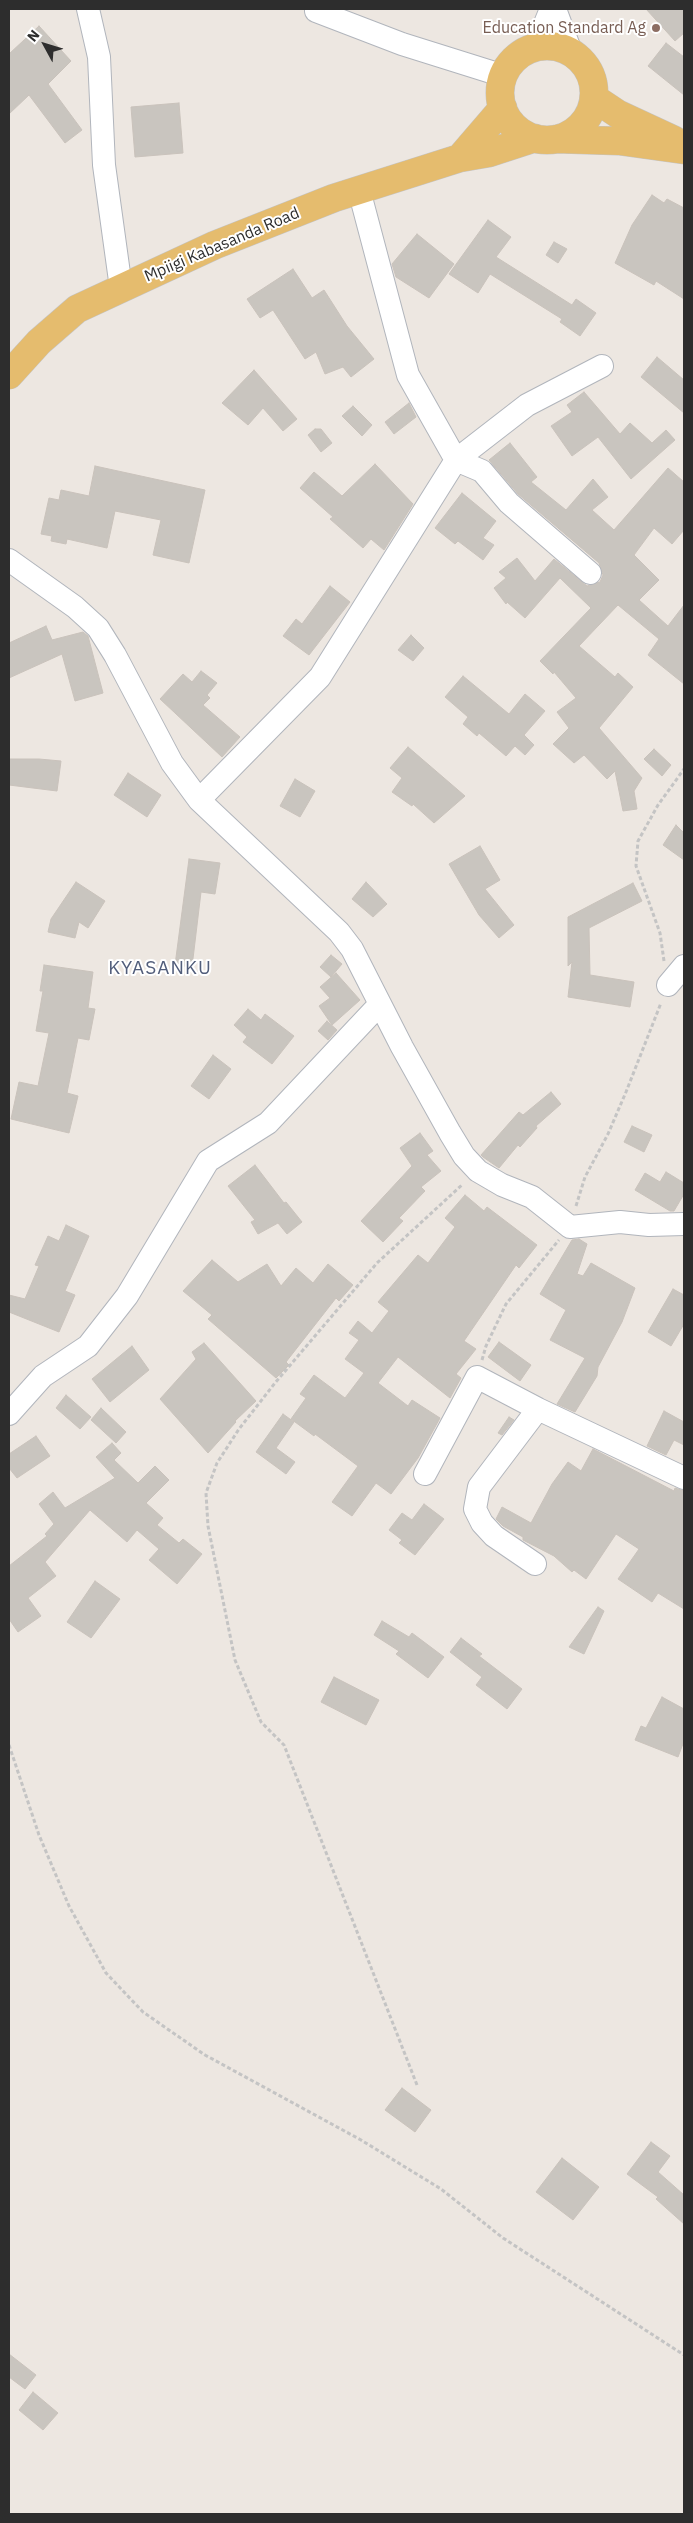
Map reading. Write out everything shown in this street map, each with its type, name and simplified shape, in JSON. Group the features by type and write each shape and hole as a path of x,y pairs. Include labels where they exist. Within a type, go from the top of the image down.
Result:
{"main road":[{"path":"547,46 570,52 581,61 589,72 593,84 594,98 586,120 567,136 545,139 520,132 510,121 503,108 500,92 504,76 511,64 522,54 535,48 547,46"},
{"path":"594,98 618,114 684,145"},
{"path":"460,158 503,108"},
{"name":"Mpiigi Kabasanda Road","path":"9,375 39,342 77,309 215,244 359,190 460,158 545,139 618,141 684,150"}],"street":[{"path":"88,9 99,57 104,165 121,288"},
{"path":"535,48 551,9"},
{"path":"555,9 570,52"},
{"path":"316,11 402,44 504,76"},
{"path":"359,190 408,375 456,460 482,471 509,503 590,573"},
{"path":"199,800 320,677 456,460 527,405 602,366"},
{"path":"9,560 75,607 98,628 115,655 172,763 199,800 339,932 352,949 450,1133 464,1156 478,1170 502,1185 532,1197 570,1227 620,1222 649,1225 684,1224"},
{"path":"668,985 684,966"},
{"path":"9,1414 43,1376 88,1346 126,1296 208,1160 268,1123 380,1004"},
{"path":"425,1474 477,1377 538,1409 684,1478"},
{"path":"535,1564 494,1536 482,1523 475,1509 479,1487 538,1409"}],"path":[{"path":"477,1377 486,1346 506,1304 570,1227 584,1177 622,1100 668,985 660,933 636,866 638,841 658,805 684,769"},
{"path":"417,2085 284,1745 261,1722 235,1660 208,1526 206,1493 217,1463 239,1429 377,1263 478,1170"},
{"path":"9,1745 40,1835 69,1906 106,1972 143,2012 205,2055 361,2140 441,2189 503,2238 684,2355"}],"building":[{"path":"646,9 684,9 684,33 675,41"},
{"path":"39,26 71,61 48,84 82,130 65,143 29,95 9,114 9,54"},
{"path":"666,43 684,57 684,95 648,66"},
{"path":"179,103 183,153 135,157 131,107"},
{"path":"652,195 664,203 667,199 684,208 684,299 656,281 654,285 615,263 632,225"},
{"path":"488,220 511,237 496,257 572,305 576,299 596,313 580,336 560,322 562,319 490,274 478,293 449,274"},
{"path":"417,234 454,264 429,298 396,277 392,264"},
{"path":"554,242 567,249 558,263 546,255"},
{"path":"293,269 312,298 324,290 347,326 374,359 351,377 343,367 325,374 316,352 305,359 273,310 260,318 247,299"},
{"path":"657,357 684,380 684,413 641,377"},
{"path":"254,370 297,419 283,431 263,408 248,425 222,403"},
{"path":"584,392 620,434 630,423 652,443 666,430 675,440 631,479 598,437 572,456 551,426 572,412 567,405"},
{"path":"409,403 416,417 394,434 385,422"},
{"path":"353,406 372,425 362,436 342,416"},
{"path":"315,429 321,429 332,443 321,452 308,435"},
{"path":"510,443 537,477 531,482 566,510 593,479 608,497 592,510 614,530 668,468 684,482 684,530 672,544 654,528 634,555 659,580 639,600 668,626 684,605 684,684 648,655 659,639 618,605 579,646 615,677 618,673 633,687 599,728 642,778 634,791 637,809 623,811 615,771 607,779 584,755 574,763 553,744 569,728 557,712 576,698 554,672 553,674 540,661 591,608 560,578 525,618 507,602 506,604 494,588 506,578 499,572 517,558 535,581 554,559 587,586 600,582 603,575 599,563 518,494 489,460"},
{"path":"375,464 413,504 384,550 371,539 363,548 330,519 333,517 300,488 314,472 342,496"},
{"path":"95,466 205,490 189,563 153,555 161,520 115,511 107,548 67,539 66,544 51,541 52,536 41,534 49,498 59,500 61,490 89,496"},
{"path":"462,493 496,521 483,538 494,545 483,560 458,541 455,544 435,528"},
{"path":"330,586 350,602 309,655 283,636 296,619 302,624"},
{"path":"46,626 52,640 83,632 88,636 103,693 75,701 62,654 9,678 9,643"},
{"path":"411,635 424,648 413,661 398,650"},
{"path":"201,671 217,683 207,695 210,698 203,705 240,737 222,757 160,699 183,674 192,682"},
{"path":"463,676 509,714 525,694 545,711 524,735 534,745 525,755 515,746 506,756 479,733 477,736 463,724 468,717 445,697"},
{"path":"408,747 465,796 434,823 413,804 412,806 392,792 402,778 390,768"},
{"path":"654,749 671,765 662,776 644,759"},
{"path":"9,759 61,761 57,791 9,785"},
{"path":"128,773 161,795 147,817 114,795"},
{"path":"295,779 315,791 300,817 280,806"},
{"path":"676,825 684,833 684,860 663,845"},
{"path":"480,846 500,880 485,889 514,925 499,938 479,915 449,864"},
{"path":"189,859 220,863 215,894 201,892 192,967 175,965"},
{"path":"76,882 105,901 88,928 79,922 75,938 48,932 51,919"},
{"path":"366,882 387,904 373,917 352,899"},
{"path":"633,883 642,901 589,928 590,975 634,982 630,1007 568,997 572,962 568,966 568,917"},
{"path":"331,955 342,964 331,977 320,967"},
{"path":"44,965 93,972 88,1008 95,1009 89,1040 78,1038 67,1093 78,1096 69,1133 11,1119 19,1082 38,1086 49,1033 36,1031 43,991 40,991"},
{"path":"336,973 360,1000 332,1025 319,1006 330,998 320,987"},
{"path":"248,1009 261,1020 265,1014 294,1036 272,1064 243,1042 247,1037 234,1025"},
{"path":"327,1021 337,1030 328,1040 318,1031"},
{"path":"213,1055 231,1069 209,1099 191,1086"},
{"path":"551,1092 561,1104 536,1126 537,1128 520,1147 518,1145 499,1168 481,1155 519,1112 523,1115"},
{"path":"632,1126 652,1135 644,1152 624,1142"},
{"path":"420,1133 433,1151 427,1155 441,1171 421,1187 425,1191 399,1218 403,1221 383,1242 361,1221 412,1166 400,1148"},
{"path":"255,1165 284,1203 286,1202 302,1222 287,1234 278,1223 258,1234 251,1222 255,1220 228,1186"},
{"path":"666,1172 684,1183 684,1194 674,1211 670,1211 635,1190 645,1173 660,1182"},
{"path":"465,1195 484,1211 487,1207 537,1245 519,1268 516,1265 464,1341 476,1349 456,1374 461,1378 450,1398 398,1357 378,1383 408,1406 412,1400 440,1418 418,1458 391,1494 376,1483 352,1516 332,1502 358,1466 315,1434 314,1436 291,1419 306,1398 300,1394 314,1375 345,1398 364,1373 345,1359 359,1340 349,1333 358,1321 372,1333 389,1311 378,1302 418,1255 428,1263 455,1227 445,1218"},
{"path":"66,1225 89,1236 65,1291 75,1295 59,1332 9,1312 9,1295 25,1299 39,1266 35,1265 48,1236 59,1241"},
{"path":"579,1239 587,1244 577,1274 583,1276 591,1263 635,1288 622,1322 598,1367 597,1376 575,1412 557,1404 585,1358 550,1340 566,1310 540,1294 572,1240"},
{"path":"212,1260 238,1282 267,1264 281,1286 296,1268 313,1283 328,1264 353,1285 339,1301 336,1298 286,1362 289,1365 276,1378 208,1319 212,1315 183,1291"},
{"path":"673,1289 684,1295 684,1324 671,1346 648,1332"},
{"path":"499,1342 531,1365 520,1381 488,1357"},
{"path":"204,1343 256,1401 235,1421 208,1453 160,1399 196,1359 192,1352"},
{"path":"132,1346 149,1370 110,1402 92,1379"},
{"path":"66,1395 91,1417 80,1429 56,1408"},
{"path":"101,1408 126,1432 116,1443 91,1420"},
{"path":"664,1411 684,1422 684,1445 674,1440 666,1455 647,1446"},
{"path":"283,1414 294,1422 276,1448 295,1462 286,1474 256,1452"},
{"path":"509,1417 514,1420 502,1435 498,1433"},
{"path":"36,1436 50,1456 17,1478 9,1468 9,1454"},
{"path":"112,1443 121,1453 114,1460 138,1483 155,1466 169,1480 146,1503 163,1518 157,1525 179,1543 183,1539 202,1554 177,1584 149,1560 159,1549 137,1530 127,1542 90,1510 45,1562 56,1576 28,1598 41,1616 18,1632 9,1619 9,1566 47,1536 45,1534 54,1524 39,1504 53,1492 65,1508 115,1478 96,1457"},
{"path":"593,1449 674,1491 675,1488 684,1491 684,1609 658,1593 652,1602 618,1579 639,1549 616,1534 586,1579 574,1570 572,1572 554,1556 523,1540 523,1537 503,1526 496,1519 502,1507 531,1523 552,1484 568,1462 581,1471"},
{"path":"424,1504 444,1519 415,1555 399,1543 402,1540 389,1530 402,1513 412,1520"},
{"path":"95,1581 120,1599 91,1638 67,1622"},
{"path":"598,1607 604,1611 584,1654 569,1647"},
{"path":"382,1621 409,1637 412,1633 444,1657 428,1678 396,1654 399,1651 374,1635"},
{"path":"461,1638 482,1654 479,1656 522,1689 507,1709 476,1685 482,1677 450,1652"},
{"path":"334,1677 379,1700 366,1725 321,1702"},
{"path":"662,1697 684,1709 684,1741 678,1757 635,1740 641,1726 646,1728"},
{"path":"402,2088 431,2110 415,2132 385,2110"},
{"path":"651,2142 670,2156 658,2172 684,2195 684,2224 656,2199 658,2197 627,2174"},
{"path":"562,2158 599,2187 573,2220 536,2192"},
{"path":"9,2354 36,2375 25,2389 9,2377"},
{"path":"33,2392 58,2413 43,2430 19,2410"}],"place":[{"name":"Education Standard Ag","path":"656,28"}],"district":[{"name":"KYASANKU","path":"160,969"}]}
